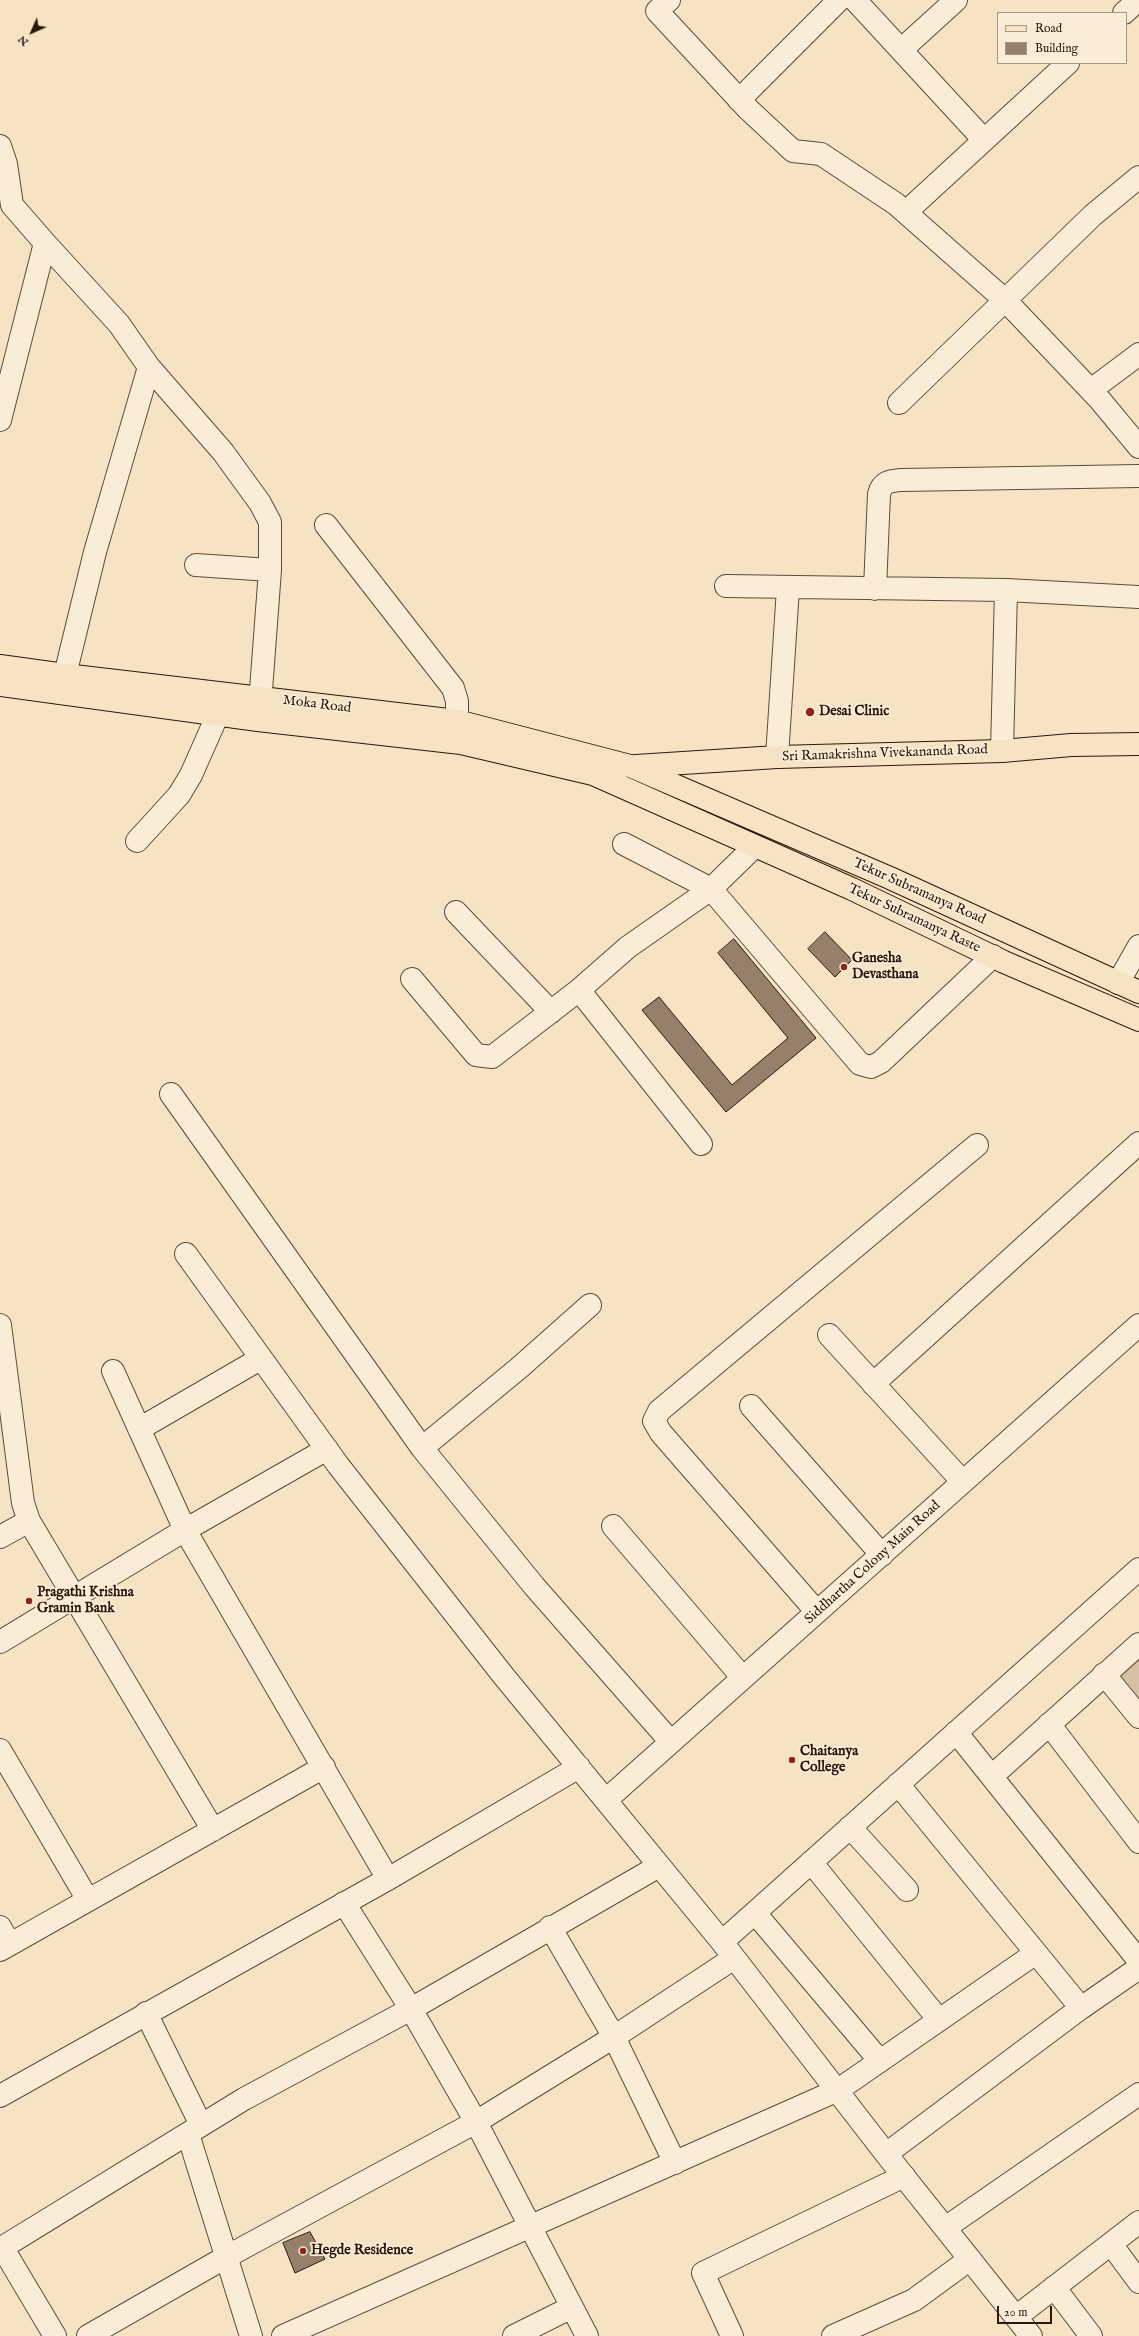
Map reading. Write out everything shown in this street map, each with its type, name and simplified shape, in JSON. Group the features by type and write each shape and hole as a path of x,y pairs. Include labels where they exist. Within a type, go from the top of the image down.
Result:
{"main road":[{"name":"Moka Road","path":"0,666 65,676 457,721 630,766"},
{"name":"Moka Road","path":"0,685 258,720 461,743 593,774"},
{"name":"Sri Ramakrishna Vivekananda Road","path":"630,766 777,757 1002,751 1071,745 1139,744"},
{"path":"593,774 630,766"},
{"name":"Tekur Subramanya Road","path":"630,766 890,878 1139,992"},
{"name":"Tekur Subramanya Raste","path":"593,774 754,847 852,889 993,956 1139,1020"}],"street":[{"path":"739,100 839,0"},
{"path":"855,0 984,140"},
{"path":"901,50 956,0"},
{"path":"1125,12 1138,0"},
{"path":"658,4 739,100 793,150 821,154 906,212 1006,300 1091,390 1139,446"},
{"path":"906,212 1067,64"},
{"path":"0,146 6,164 12,205 119,324 149,367 223,452 260,503 270,522 270,570 258,720"},
{"path":"899,403 1093,215 1139,177"},
{"path":"0,420 45,243"},
{"path":"1091,390 1139,354"},
{"path":"65,676 95,552 149,367"},
{"path":"876,589 879,494 881,487 885,482 901,480 1139,476"},
{"path":"326,525 452,688 457,700 457,721"},
{"path":"196,565 270,570"},
{"path":"726,586 1006,590 1139,597"},
{"path":"777,757 788,588"},
{"path":"1002,751 1006,590"},
{"path":"137,841 179,795 191,775 218,714"},
{"path":"624,844 711,889 860,1064 871,1067 881,1062 993,956"},
{"path":"412,978 476,1055 492,1057 579,990 628,947 711,889 754,847"},
{"path":"456,912 551,1012"},
{"path":"1118,983 1139,946"},
{"path":"579,990 701,1144"},
{"path":"171,1094 422,1448 534,1586 671,1742"},
{"path":"873,1384 1139,1143"},
{"path":"817,1612 661,1433 654,1420 659,1411 977,1145"},
{"path":"186,1254 260,1359 327,1450 502,1674 728,1950 838,2090 886,2154 1031,2336"},
{"path":"422,1448 519,1368 590,1305"},
{"path":"0,1325 23,1502 29,1521 76,1597 213,1830"},
{"name":"Siddhartha Colony Main Road","path":"606,1800 1139,1325"},
{"path":"829,1334 963,1482"},
{"path":"139,1429 260,1359"},
{"path":"113,1371 185,1530 388,1879"},
{"path":"751,1406 882,1555"},
{"path":"0,1642 185,1530 327,1450"},
{"path":"0,1537 29,1521"},
{"path":"613,1526 744,1678"},
{"path":"88,2336 226,2258 476,2122 614,2037 728,1950 755,1913 1139,1569"},
{"path":"992,1776 1139,1644"},
{"path":"1104,1674 1139,1717"},
{"path":"1049,1724 1139,1842"},
{"path":"956,1732 1139,1961"},
{"path":"0,1750 88,1900"},
{"path":"3,1940 88,1900 324,1767"},
{"path":"0,2096 388,1879 579,1767"},
{"path":"898,1784 1081,2008"},
{"path":"850,1827 907,1890"},
{"path":"812,1862 938,2020"},
{"path":"55,2336 1,2248 244,2099 411,2009 550,1927 659,1866"},
{"path":"344,1903 411,2009 476,2122 587,2336"},
{"path":"755,1913 880,2061"},
{"path":"550,1927 614,2037 675,2163"},
{"path":"283,2336 838,2090 1036,1953"},
{"path":"886,2154 1081,2008 1139,1968"},
{"path":"146,2013 195,2129 226,2258 250,2336"},
{"path":"945,2228 1139,2094"},
{"path":"732,2336 702,2273 904,2176"},
{"path":"1016,2317 1139,2222"},
{"path":"1111,2244 1139,2282"},
{"path":"833,2336 914,2300 970,2259"},
{"path":"1054,2287 1091,2336"},
{"path":"514,2336 572,2307"}],"shaded area":[{"path":"1139,1650 1139,1712 1110,1675"}],"building":[{"path":"825,932 852,960 835,977 808,949"},
{"path":"734,939 816,1038 726,1112 642,1010 659,997 732,1085 788,1038 718,953"},
{"name":"Hegde Residence","path":"310,2232 325,2259 295,2273 283,2243"}],"place":[{"name":"Desai Clinic","path":"810,712"},
{"name":"Ganesha Devasthana","path":"844,967"},
{"name":"Pragathi Krishna Gramin Bank","path":"29,1601"},
{"name":"Chaitanya College","path":"792,1760"},
{"name":"Hegde Residence","path":"303,2251"}]}
